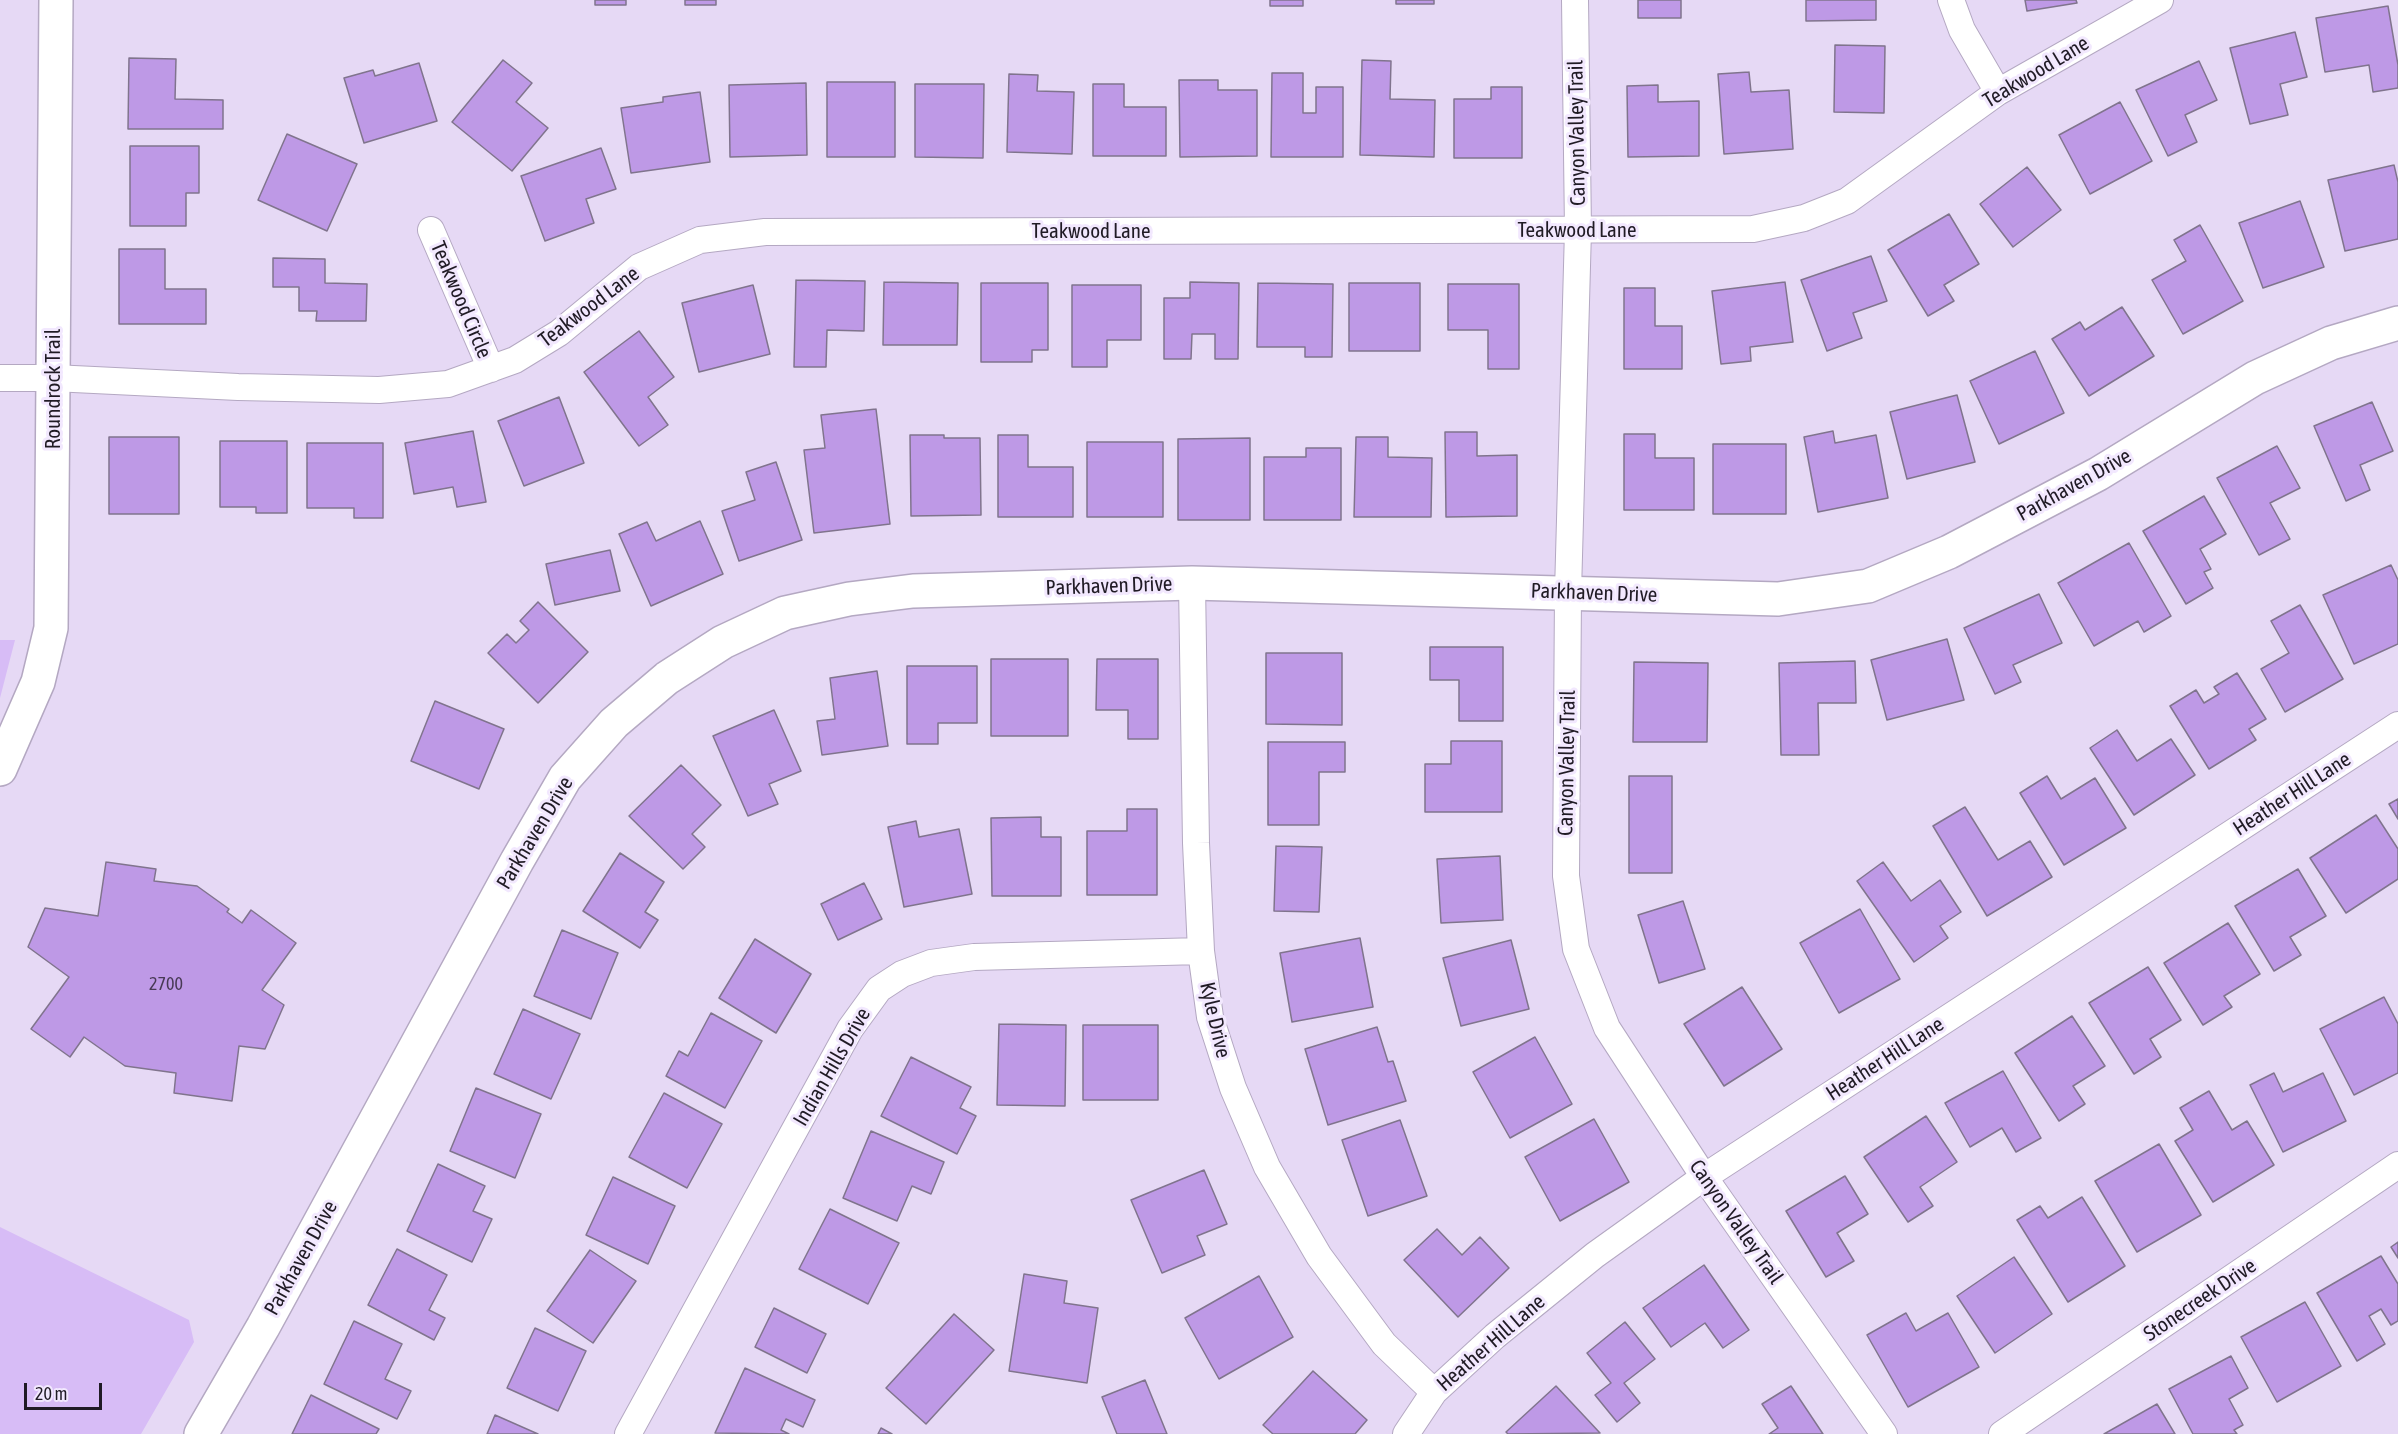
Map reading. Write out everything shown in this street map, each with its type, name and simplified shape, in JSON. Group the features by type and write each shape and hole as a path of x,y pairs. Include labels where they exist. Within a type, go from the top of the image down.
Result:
{"street":[{"name":"Roundrock Trail","path":"0,769 38,682 51,628 56,0"},
{"name":"Canyon Valley Trail","path":"1575,0 1578,230 1568,592 1566,876 1576,949 1607,1028 1704,1177 1884,1434"},
{"path":"1951,0 1962,30 1998,92"},
{"name":"Teakwood Lane","path":"0,378 379,390 448,384 515,360 559,333 639,267 700,240 765,232 1753,229 1804,218 1847,201 1998,92 2160,0"},
{"name":"Teakwood Circle","path":"431,230 491,369"},
{"name":"Parkhaven Drive","path":"201,1434 263,1327 565,778 614,723 667,678 723,642 785,613 849,598 913,591 1192,583 1778,598 1868,586 1949,552 2098,474 2255,378 2331,343 2398,323"},
{"name":"Kyle Drive","path":"1192,583 1196,831 1201,951 1210,1017 1233,1089 1267,1167 1319,1256 1384,1344 1434,1392"},
{"name":"Heather Hill Lane","path":"1406,1434 1434,1392 1495,1336 1568,1277 1704,1177 2398,725"},
{"name":"Indian Hills Drive","path":"628,1434 850,1029 879,989 902,974 931,963 974,957 1201,951"},
{"name":"Stonecreek Drive","path":"2002,1434 2398,1165"}],"shaded area":[{"path":"0,640 15,640 0,698"},
{"path":"0,1227 189,1320 194,1342 141,1434 0,1434"}],"building":[{"path":"595,0 626,0 626,5 595,5"},
{"path":"685,0 716,0 716,5 685,5"},
{"path":"1270,0 1303,0 1303,6 1270,6"},
{"path":"1396,0 1434,0 1434,4 1396,4"},
{"path":"1638,0 1681,0 1681,18 1638,18"},
{"path":"1806,0 1876,0 1876,20 1806,21"},
{"path":"2025,0 2076,0 2077,3 2027,11"},
{"path":"2388,6 2398,65 2398,88 2373,92 2369,65 2325,72 2316,18"},
{"path":"2295,32 2307,77 2280,84 2288,115 2250,124 2230,48"},
{"path":"1835,45 1885,46 1884,113 1834,112"},
{"path":"129,58 176,59 175,99 223,100 223,129 128,129"},
{"path":"503,60 532,83 516,102 548,128 512,171 452,122"},
{"path":"1362,60 1391,61 1390,99 1435,100 1434,157 1360,155"},
{"path":"2199,61 2217,100 2185,115 2197,142 2168,156 2136,90"},
{"path":"419,63 437,121 364,143 344,78 373,70 375,76"},
{"path":"1749,72 1751,92 1789,90 1793,149 1724,154 1718,74"},
{"path":"1272,73 1303,73 1303,113 1316,113 1316,87 1343,87 1343,157 1271,157"},
{"path":"1009,74 1038,75 1037,91 1074,92 1072,154 1007,152"},
{"path":"1179,80 1218,80 1218,90 1257,90 1257,156 1180,157"},
{"path":"827,82 895,82 895,157 827,157"},
{"path":"806,83 807,155 730,157 729,85"},
{"path":"915,84 984,84 983,158 915,157"},
{"path":"1093,84 1124,84 1124,107 1166,107 1166,156 1093,156"},
{"path":"1658,85 1658,102 1699,101 1699,156 1628,157 1627,86"},
{"path":"1491,87 1522,87 1522,158 1454,158 1454,99 1491,99"},
{"path":"700,92 710,162 631,173 621,108 663,102 663,97"},
{"path":"2120,102 2152,161 2090,194 2059,135"},
{"path":"287,134 357,164 327,231 258,200"},
{"path":"130,146 199,146 199,193 186,193 186,226 130,226"},
{"path":"601,148 616,189 586,199 594,223 545,241 521,176"},
{"path":"2394,165 2398,182 2398,239 2345,251 2328,180"},
{"path":"2027,167 2061,210 2013,247 1980,204"},
{"path":"2300,201 2324,267 2263,288 2239,223"},
{"path":"1949,214 1979,264 1944,285 1954,301 1928,316 1888,250"},
{"path":"2200,225 2243,301 2183,334 2152,280 2186,261 2174,240"},
{"path":"119,249 165,249 165,289 206,289 206,324 119,324"},
{"path":"1871,256 1887,301 1853,313 1862,338 1827,351 1801,280"},
{"path":"273,258 325,259 325,283 367,284 366,321 316,321 317,311 299,311 299,287 273,287"},
{"path":"796,280 865,281 864,331 827,330 826,367 794,367"},
{"path":"884,282 958,283 957,345 883,345"},
{"path":"1190,282 1239,283 1238,359 1215,359 1215,334 1192,334 1191,359 1164,359 1164,298 1190,298"},
{"path":"1785,282 1793,342 1750,347 1751,361 1721,364 1712,291"},
{"path":"981,283 1048,283 1048,350 1032,350 1032,362 981,362"},
{"path":"1258,283 1333,284 1332,357 1305,357 1305,347 1257,347"},
{"path":"1349,283 1420,283 1420,351 1349,351"},
{"path":"1448,284 1519,284 1519,369 1488,369 1488,330 1448,330"},
{"path":"753,285 770,354 699,372 682,303"},
{"path":"1072,285 1141,285 1141,340 1107,340 1107,367 1072,367"},
{"path":"1624,288 1655,288 1655,326 1682,326 1682,369 1624,369"},
{"path":"2122,307 2154,356 2089,396 2052,339 2080,322 2085,330"},
{"path":"639,331 674,377 648,397 668,425 639,446 584,372"},
{"path":"2035,351 2064,413 1999,444 1970,381"},
{"path":"1957,395 1975,462 1907,479 1890,412"},
{"path":"559,397 584,463 524,486 498,421"},
{"path":"2372,402 2393,451 2360,465 2370,490 2346,501 2314,426"},
{"path":"876,409 890,524 814,533 804,450 825,448 821,415"},
{"path":"473,431 486,502 457,507 453,487 414,494 405,443"},
{"path":"1833,431 1835,443 1876,435 1888,498 1818,512 1804,437"},
{"path":"1445,432 1477,432 1477,456 1517,455 1517,516 1446,517"},
{"path":"1624,434 1655,434 1655,458 1694,458 1694,510 1624,510"},
{"path":"910,435 980,438 981,515 911,516"},
{"path":"998,435 1028,435 1028,467 1073,467 1073,517 998,517"},
{"path":"109,437 179,437 179,514 109,514"},
{"path":"1356,437 1388,437 1388,457 1432,458 1431,517 1354,517"},
{"path":"1250,438 1250,520 1178,520 1178,439"},
{"path":"220,441 287,441 287,513 256,513 256,507 220,507"},
{"path":"1087,442 1163,442 1163,517 1087,517"},
{"path":"307,443 383,443 383,518 354,518 354,508 307,508"},
{"path":"1713,444 1786,444 1786,514 1713,514"},
{"path":"2277,446 2300,488 2270,503 2290,539 2259,555 2217,478"},
{"path":"1306,448 1341,448 1341,520 1264,520 1264,457 1306,457"},
{"path":"776,462 802,540 739,561 722,511 755,500 746,472"},
{"path":"2204,496 2226,534 2200,549 2211,569 2204,572 2213,588 2186,604 2143,531"},
{"path":"700,521 723,574 651,606 619,534 647,522 656,541"},
{"path":"2129,543 2171,616 2144,632 2138,621 2094,646 2058,583"},
{"path":"610,550 620,591 555,605 546,564"},
{"path":"2391,565 2398,580 2398,644 2354,664 2323,595"},
{"path":"2039,594 2062,643 2013,665 2021,682 1995,694 1964,628"},
{"path":"538,602 588,652 538,703 488,653 507,634 516,643 529,630 520,621"},
{"path":"2300,605 2343,679 2285,712 2261,669 2289,653 2271,621"},
{"path":"1947,639 1964,700 1887,720 1871,660"},
{"path":"1430,647 1503,647 1503,721 1459,721 1459,680 1430,680"},
{"path":"1266,653 1342,653 1342,725 1266,724"},
{"path":"991,659 1068,659 1068,736 991,736"},
{"path":"1097,659 1158,659 1158,739 1128,739 1128,710 1096,710"},
{"path":"1855,661 1856,703 1818,703 1819,755 1781,755 1779,663"},
{"path":"1634,662 1708,663 1707,742 1633,742"},
{"path":"907,666 977,666 977,723 938,723 938,744 907,744"},
{"path":"877,671 888,746 822,755 817,721 835,719 830,678"},
{"path":"2237,673 2266,719 2249,729 2256,740 2209,769 2170,706 2196,690 2204,703 2219,694 2214,687"},
{"path":"435,701 504,729 479,789 411,761"},
{"path":"774,710 801,771 769,784 778,804 748,816 713,736"},
{"path":"2117,730 2137,761 2171,739 2195,775 2134,815 2090,748"},
{"path":"1451,741 1502,741 1502,812 1425,812 1425,764 1451,764"},
{"path":"1268,742 1345,742 1345,772 1319,772 1319,825 1268,825"},
{"path":"681,765 721,805 692,834 705,847 683,869 629,816"},
{"path":"1629,776 1672,776 1672,873 1629,873"},
{"path":"2047,776 2061,799 2095,778 2126,828 2064,865 2020,793"},
{"path":"2398,799 2398,819 2389,804"},
{"path":"1965,807 1998,860 2030,841 2052,877 1987,916 1933,826"},
{"path":"1127,809 1157,809 1157,895 1087,895 1087,831 1127,831"},
{"path":"2376,815 2398,849 2398,879 2346,913 2310,858"},
{"path":"1041,817 1041,837 1061,837 1061,896 992,896 991,818"},
{"path":"916,821 919,837 959,829 972,894 904,907 888,827"},
{"path":"1276,846 1322,847 1319,912 1274,911"},
{"path":"620,853 664,882 645,912 658,920 640,948 583,911"},
{"path":"1500,856 1503,920 1441,923 1437,859"},
{"path":"106,862 156,869 154,881 197,886 229,909 227,912 242,923 251,910 296,943 262,990 284,1005 265,1049 239,1046 232,1101 174,1093 176,1073 125,1066 84,1037 70,1057 31,1029 69,977 28,947 45,908 98,916"},
{"path":"1883,862 1911,901 1940,880 1961,912 1940,926 1948,938 1914,962 1857,881"},
{"path":"2298,869 2326,916 2290,937 2301,955 2274,971 2235,906"},
{"path":"864,883 882,919 838,940 821,904"},
{"path":"1683,901 1705,969 1659,983 1638,915"},
{"path":"1860,909 1900,979 1839,1013 1800,943"},
{"path":"2228,923 2260,974 2224,996 2232,1007 2203,1025 2164,963"},
{"path":"562,930 618,953 591,1019 534,996"},
{"path":"1360,938 1373,1007 1292,1022 1280,953"},
{"path":"755,939 811,974 776,1033 719,998"},
{"path":"1511,940 1529,1009 1461,1026 1443,958"},
{"path":"2148,967 2181,1020 2150,1039 2161,1057 2134,1074 2089,1003"},
{"path":"1742,987 1782,1049 1724,1086 1684,1024"},
{"path":"2384,997 2398,1024 2398,1073 2354,1095 2320,1029"},
{"path":"523,1009 580,1034 551,1099 494,1074"},
{"path":"711,1013 762,1041 725,1108 666,1076 679,1051 688,1056"},
{"path":"2072,1016 2105,1066 2073,1086 2085,1104 2059,1121 2015,1053"},
{"path":"999,1024 1066,1025 1065,1106 997,1105"},
{"path":"1083,1025 1158,1025 1158,1100 1083,1100"},
{"path":"1377,1027 1388,1062 1393,1061 1406,1101 1328,1125 1305,1049"},
{"path":"1535,1037 1572,1104 1510,1138 1473,1072"},
{"path":"911,1057 971,1087 960,1108 976,1116 957,1154 881,1116"},
{"path":"2003,1071 2041,1138 2016,1152 2002,1128 1970,1147 1945,1103"},
{"path":"2274,1073 2283,1092 2323,1073 2346,1121 2283,1152 2250,1085"},
{"path":"476,1088 541,1114 515,1178 450,1151"},
{"path":"2209,1091 2232,1130 2247,1121 2274,1165 2213,1202 2175,1141 2193,1130 2180,1108"},
{"path":"664,1093 722,1124 687,1188 629,1157"},
{"path":"1926,1116 1957,1162 1920,1187 1933,1206 1908,1222 1864,1157"},
{"path":"1594,1119 1629,1182 1560,1221 1525,1157"},
{"path":"1400,1120 1427,1196 1368,1216 1342,1140"},
{"path":"871,1131 944,1162 931,1194 912,1186 897,1221 843,1198"},
{"path":"2159,1144 2201,1215 2137,1252 2095,1181"},
{"path":"438,1164 485,1186 473,1211 492,1219 472,1262 407,1231"},
{"path":"1204,1170 1227,1224 1197,1236 1205,1255 1162,1273 1131,1200"},
{"path":"1845,1176 1868,1214 1837,1233 1854,1261 1826,1277 1786,1211"},
{"path":"613,1177 675,1206 648,1264 586,1235"},
{"path":"2082,1197 2125,1266 2068,1302 2017,1220 2040,1206 2048,1218"},
{"path":"830,1209 899,1243 868,1304 799,1269"},
{"path":"1437,1229 1462,1255 1480,1237 1509,1268 1458,1317 1404,1260"},
{"path":"2398,1242 2398,1258 2391,1247"},
{"path":"397,1249 447,1275 429,1310 445,1318 434,1340 368,1305"},
{"path":"590,1250 636,1281 593,1343 547,1311"},
{"path":"2381,1256 2398,1284 2398,1321 2391,1325 2381,1309 2369,1316 2385,1344 2357,1361 2317,1293"},
{"path":"2014,1257 2052,1314 1995,1353 1957,1296"},
{"path":"1704,1265 1749,1330 1723,1348 1705,1323 1671,1347 1643,1308"},
{"path":"1024,1274 1067,1281 1064,1303 1098,1308 1087,1383 1009,1371"},
{"path":"1259,1276 1293,1337 1219,1379 1185,1318"},
{"path":"2305,1302 2341,1366 2277,1402 2241,1337"},
{"path":"774,1308 826,1334 807,1373 755,1347"},
{"path":"1906,1313 1916,1331 1948,1313 1979,1367 1908,1407 1867,1335"},
{"path":"954,1314 994,1350 926,1424 886,1388"},
{"path":"354,1321 402,1344 385,1379 411,1391 397,1419 324,1384"},
{"path":"1625,1322 1655,1359 1624,1383 1640,1403 1617,1422 1595,1395 1611,1383 1587,1353"},
{"path":"535,1328 586,1351 558,1411 507,1388"},
{"path":"2231,1356 2248,1388 2229,1399 2243,1425 2234,1430 2237,1434 2193,1434 2169,1389"},
{"path":"745,1368 815,1400 803,1427 786,1419 781,1430 789,1434 715,1433"},
{"path":"1313,1371 1367,1420 1355,1434 1273,1434 1263,1425"},
{"path":"1145,1380 1167,1434 1117,1434 1102,1397"},
{"path":"1556,1386 1600,1433 1508,1434 1506,1432"},
{"path":"1791,1386 1823,1434 1769,1434 1778,1428 1762,1404"},
{"path":"311,1395 379,1429 376,1434 292,1434"},
{"path":"2157,1404 2175,1434 2104,1434"},
{"path":"495,1415 538,1434 487,1434"},
{"path":"881,1428 892,1434 878,1434"}]}
